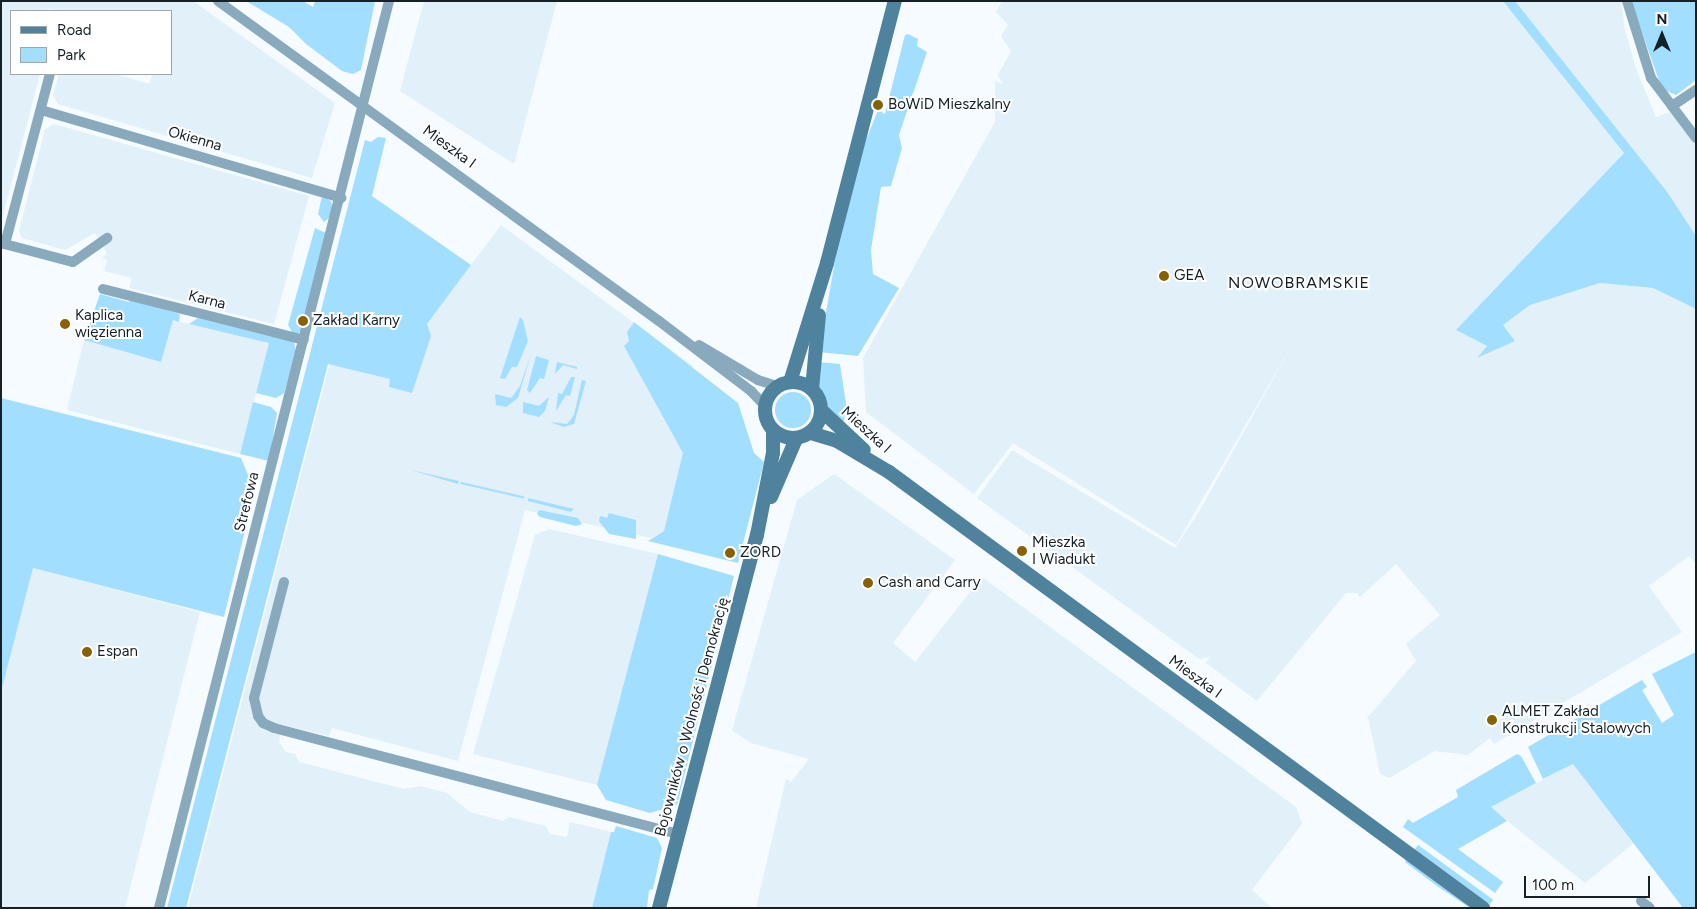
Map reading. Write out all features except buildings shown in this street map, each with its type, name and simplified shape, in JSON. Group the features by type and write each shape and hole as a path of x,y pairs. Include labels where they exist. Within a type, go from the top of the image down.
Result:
{"main road":[{"path":"827,262 813,358 812,390 822,411 811,432 796,439 774,431 765,415 765,406 784,384 827,262 895,1"},
{"path":"784,384 812,390"},
{"name":"Mieszka I","path":"822,411 889,472"},
{"name":"Bojowników o Wolność i Demokrację","path":"659,908 757,535 773,453 774,431"},
{"name":"Mieszka I","path":"811,432 837,441 889,472 1483,908"},
{"name":"Bojowników o Wolność i Demokrację","path":"757,535 796,439"}],"street":[{"name":"Mieszka I","path":"218,1 364,104 751,391 765,406"},
{"name":"Strefowa","path":"159,908 341,198 389,1"},
{"path":"1627,1 1651,78 1696,138"},
{"path":"50,75 3,244 73,262 107,238"},
{"path":"1672,106 1696,90"},
{"name":"Okienna","path":"41,110 341,198"},
{"name":"Karna","path":"103,289 304,340"},
{"name":"Mieszka I","path":"658,322 758,380 784,384"},
{"path":"284,582 254,698 258,716 263,723 274,728 678,834"},
{"path":"1641,901 1650,908"}],"shaded area":[{"path":"1,1 193,1 335,103 312,178 58,104 53,95 59,75 118,75 149,84 153,75 172,75 172,10 10,10 10,75 40,75 1,223"},
{"path":"424,1 557,1 514,164 400,91"},
{"path":"1002,1 1503,1 1624,153 1456,330 1487,346 1478,357 1515,341 1503,325 1530,305 1600,283 1653,288 1696,309 1696,564 1689,556 1649,586 1682,632 1494,744 1490,738 1468,755 1435,751 1389,778 1380,774 1368,717 1416,661 1406,644 1440,615 1396,564 1360,597 1357,593 1346,593 1257,701 1206,663 1210,657 1199,659 977,498 1012,450 1175,548 1200,510 1295,340 1176,545 1013,443 974,494 866,412 863,358 995,122 995,81 1003,84 998,75 1011,51 1001,36 1008,25 996,12"},
{"path":"1515,1 1621,1 1625,29 1635,66 1656,117 1670,112 1678,116 1696,146 1696,236 1668,193"},
{"path":"54,124 309,196 274,324 129,288 132,278 104,271 107,260 102,258 107,253 95,233 65,250 22,238 19,231 45,129"},
{"path":"501,225 693,366 692,425 664,531 651,538 525,510 458,761 332,728 329,736 283,725 279,742 286,752 295,754 299,762 404,789 420,786 447,793 470,812 503,821 509,817 546,826 550,834 567,837 570,822 611,832 592,908 188,908 330,363 391,379 427,324"},
{"path":"173,320 269,343 240,454 67,410 84,340 161,362"},
{"path":"834,474 955,560 893,643 915,662 982,577 1296,807 1302,824 1252,890 1272,908 756,908 786,779 791,782 809,759 751,743 732,730 797,500"},
{"path":"549,529 658,554 597,785 473,754 535,535"},
{"path":"33,568 200,612 125,908 1,908 1,692"},
{"path":"1573,764 1634,843 1585,883 1490,807"}],"green space":[{"path":"246,1 303,1 313,7 315,1 375,1 361,70 353,74 342,71 306,44 289,27"},
{"path":"1503,1 1515,1 1668,193 1696,236 1696,309 1653,288 1600,283 1530,305 1503,325 1515,341 1477,358 1487,346 1456,330 1624,153"},
{"path":"1631,1 1696,1 1696,80 1676,95 1662,89"},
{"path":"908,34 918,39 917,46 927,52 899,135 902,148 891,186 881,187 871,250 873,274 899,288 858,356 819,352 835,261 864,145 878,110 885,114 905,35"},
{"path":"378,137 386,138 372,196 471,265 427,324 431,336 412,393 389,387 390,379 328,364 186,908 167,908 365,140 371,142"},
{"path":"322,196 331,201 333,209 329,218 324,222 318,214"},
{"path":"315,228 326,233 302,328 299,333 293,334 288,325"},
{"path":"100,294 129,302 130,299 180,314 179,322 173,320 161,362 84,340"},
{"path":"520,317 523,320 528,341 517,367 512,367 505,379 500,378"},
{"path":"198,318 294,342 296,351 284,393 276,398 256,393 269,343 189,324"},
{"path":"634,322 738,403 754,453 764,462 738,563 648,541 664,531 683,453 624,346 629,341 627,332"},
{"path":"531,354 518,398 506,407 496,405 495,394 511,398 520,386"},
{"path":"536,356 549,360 544,379 540,378 530,393 527,390"},
{"path":"557,362 577,367 577,369 563,365 555,374"},
{"path":"818,362 840,364 847,410 843,423 827,407 817,384"},
{"path":"571,377 575,377 570,396 566,395 556,411 558,393 562,394"},
{"path":"582,380 586,381 574,424 564,427 550,422 567,424 574,415"},
{"path":"793,392 800,393 806,397 810,403 810,417 806,423 800,427 793,428 786,427 780,423 776,417 775,410 776,403 780,397 786,393"},
{"path":"549,397 545,411 539,417 523,413 523,402 539,406"},
{"path":"1,398 241,458 248,475 252,502 224,617 33,568 1,692"},
{"path":"253,402 271,407 277,413 269,461 240,454"},
{"path":"411,470 459,481 458,484"},
{"path":"461,482 524,497 524,499 461,484"},
{"path":"528,498 574,509 571,512 528,501"},
{"path":"539,510 578,518 582,524 576,526 540,517 537,514"},
{"path":"609,513 636,520 636,539 609,534 599,521 600,516 607,518"},
{"path":"658,554 734,576 677,805 650,813 606,800 597,785"},
{"path":"1696,652 1696,908 1683,908 1573,764 1543,779 1528,747 1642,680 1647,687 1642,690 1662,723 1674,715 1652,674"},
{"path":"1517,754 1521,756 1536,783 1491,807 1507,821 1458,849 1503,882 1495,893 1403,827 1408,819 1413,823 1458,797 1456,790"},
{"path":"616,826 657,838 662,848 653,889 649,890 647,908 592,908 611,832 614,832"},
{"path":"1418,845 1493,900 1490,905 1414,850"},
{"path":"1406,859 1469,906 1470,908 1405,862"}],"place":[{"name":"BoWiD Mieszkalny","path":"878,105"},
{"name":"GEA","path":"1164,276"},
{"name":"Zakład Karny","path":"303,321"},
{"name":"Kaplica więzienna","path":"65,324"},
{"name":"Mieszka I Wiadukt","path":"1022,551"},
{"name":"ZORD","path":"730,553"},
{"name":"Cash and Carry","path":"868,583"},
{"name":"Espan","path":"87,652"},
{"name":"ALMET Zakład Konstrukcji Stalowych","path":"1492,720"}],"district":[{"name":"NOWOBRAMSKIE","path":"1299,283"}]}
